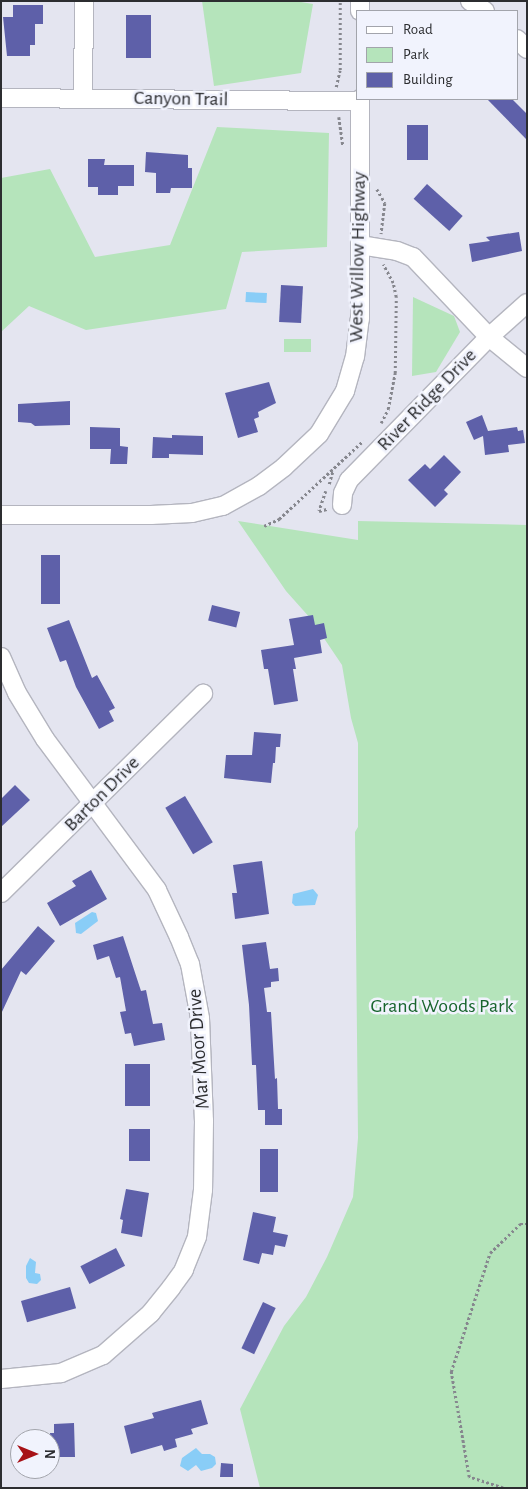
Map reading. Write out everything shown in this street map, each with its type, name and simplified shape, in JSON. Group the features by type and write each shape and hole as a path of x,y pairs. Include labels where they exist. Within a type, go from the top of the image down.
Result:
{"street":[{"path":"83,98 84,1"},
{"path":"470,1 484,10"},
{"path":"518,40 527,49"},
{"name":"Canyon Trail","path":"1,98 356,100"},
{"name":"West Willow Highway","path":"1,515 152,515 192,513 223,506 259,486 284,467 320,434 345,391 355,357 360,319 360,100"},
{"path":"360,246 397,251 413,257 489,337 527,368"},
{"name":"River Ridge Drive","path":"342,505 343,493 349,480 489,337 527,303"},
{"name":"Mar Moor Drive","path":"1,656 25,707 45,739 157,890 190,964 196,988 202,1044 203,1190 197,1238 184,1270 151,1313 103,1355 61,1373 1,1379"},
{"name":"Barton Drive","path":"1,893 203,694"}],"path":[{"path":"503,1488 469,1477 450,1372 490,1253 520,1224 527,1224"}],"green space":[{"path":"202,1 295,1 313,4 301,73 214,86"},
{"path":"217,127 329,133 327,247 242,252 226,309 86,330 29,306 1,332 1,178 50,169 95,257 170,245"},
{"path":"413,297 454,316 460,332 436,372 412,376"},
{"path":"284,339 311,339 311,352 284,352"},
{"name":"Grand Woods Park","path":"238,521 358,540 358,521 527,525 527,1488 260,1488 240,1409 284,1326 306,1297 327,1257 353,1197 358,1138 355,832 358,827 358,743 351,718 342,665 311,619 286,591"}],"water":[{"path":"246,292 267,293 266,303 245,302"},
{"path":"313,889 318,895 315,905 295,906 292,903 293,894"},
{"path":"92,912 96,913 98,921 81,934 76,933 75,923"},
{"path":"30,1258 36,1262 35,1273 40,1274 41,1280 37,1284 29,1283 26,1278 26,1266"},
{"path":"196,1448 202,1454 210,1454 215,1457 216,1464 212,1468 201,1471 196,1465 188,1471 180,1466 182,1458"}],"building":[{"path":"13,5 43,5 43,24 35,24 35,45 30,45 30,56 7,56 3,17 13,17"},
{"path":"126,15 151,15 151,58 126,58"},
{"path":"488,100 513,100 527,114 527,140"},
{"path":"407,125 428,125 428,160 407,160"},
{"path":"146,152 188,155 188,168 192,168 192,188 171,188 170,193 156,193 156,173 145,172"},
{"path":"88,159 105,159 104,165 134,165 134,186 118,186 118,195 98,195 98,187 88,187"},
{"path":"427,184 463,216 449,231 414,199"},
{"path":"519,232 522,251 472,262 469,244 490,241 486,237"},
{"path":"281,285 303,286 301,323 279,322"},
{"path":"269,382 276,403 258,412 259,417 254,419 258,432 238,438 225,393"},
{"path":"70,401 70,425 35,426 31,423 18,422 18,404"},
{"path":"482,415 488,431 517,427 518,431 523,430 525,443 508,445 509,452 485,455 483,436 474,440 466,422"},
{"path":"90,427 120,428 120,446 128,447 127,464 110,464 111,449 90,449"},
{"path":"172,435 203,436 203,455 169,454 169,458 152,458 153,437 172,438"},
{"path":"444,455 461,472 444,490 448,494 435,507 408,480 425,464 430,469"},
{"path":"41,555 60,555 60,604 41,604"},
{"path":"212,605 240,612 236,628 208,621"},
{"path":"313,615 315,625 324,623 327,638 320,640 322,653 294,658 296,669 293,669 298,701 274,705 268,669 264,669 261,650 294,645 289,619"},
{"path":"69,620 92,678 97,675 115,708 109,711 114,721 99,729 76,687 66,660 60,662 47,628"},
{"path":"254,732 281,734 280,747 276,747 271,783 224,778 226,755 252,755"},
{"path":"15,785 30,800 1,827 1,799"},
{"path":"185,796 213,842 193,854 165,808"},
{"path":"262,861 269,914 235,919 232,893 237,893 233,865"},
{"path":"91,870 107,899 60,926 47,903 76,886 72,881"},
{"path":"38,926 55,941 26,975 21,971 1,1014 1,970"},
{"path":"123,936 141,991 146,990 153,1024 162,1023 165,1040 134,1046 131,1033 125,1034 120,1012 126,1011 120,977 116,978 109,956 97,960 93,945"},
{"path":"266,942 270,969 278,968 279,981 271,982 271,987 264,988 267,1012 271,1012 275,1079 277,1078 278,1109 282,1109 282,1125 265,1125 265,1110 258,1110 256,1065 252,1065 249,1005 242,945"},
{"path":"125,1064 150,1064 150,1106 125,1106"},
{"path":"129,1129 150,1129 150,1161 129,1161"},
{"path":"260,1149 278,1149 278,1192 260,1192"},
{"path":"126,1189 149,1193 142,1237 121,1233 123,1220 120,1219"},
{"path":"253,1212 276,1217 273,1232 288,1235 285,1247 275,1245 273,1255 262,1253 259,1264 243,1260"},
{"path":"116,1248 125,1266 89,1284 80,1266"},
{"path":"70,1287 76,1308 27,1322 21,1301"},
{"path":"263,1302 276,1308 254,1354 241,1348"},
{"path":"201,1400 208,1424 191,1429 193,1434 175,1439 177,1447 164,1451 162,1445 131,1454 124,1426 154,1418 152,1413"},
{"path":"74,1423 75,1457 60,1457 60,1429 54,1429 54,1424"},
{"path":"221,1463 233,1464 233,1477 220,1477"}]}
